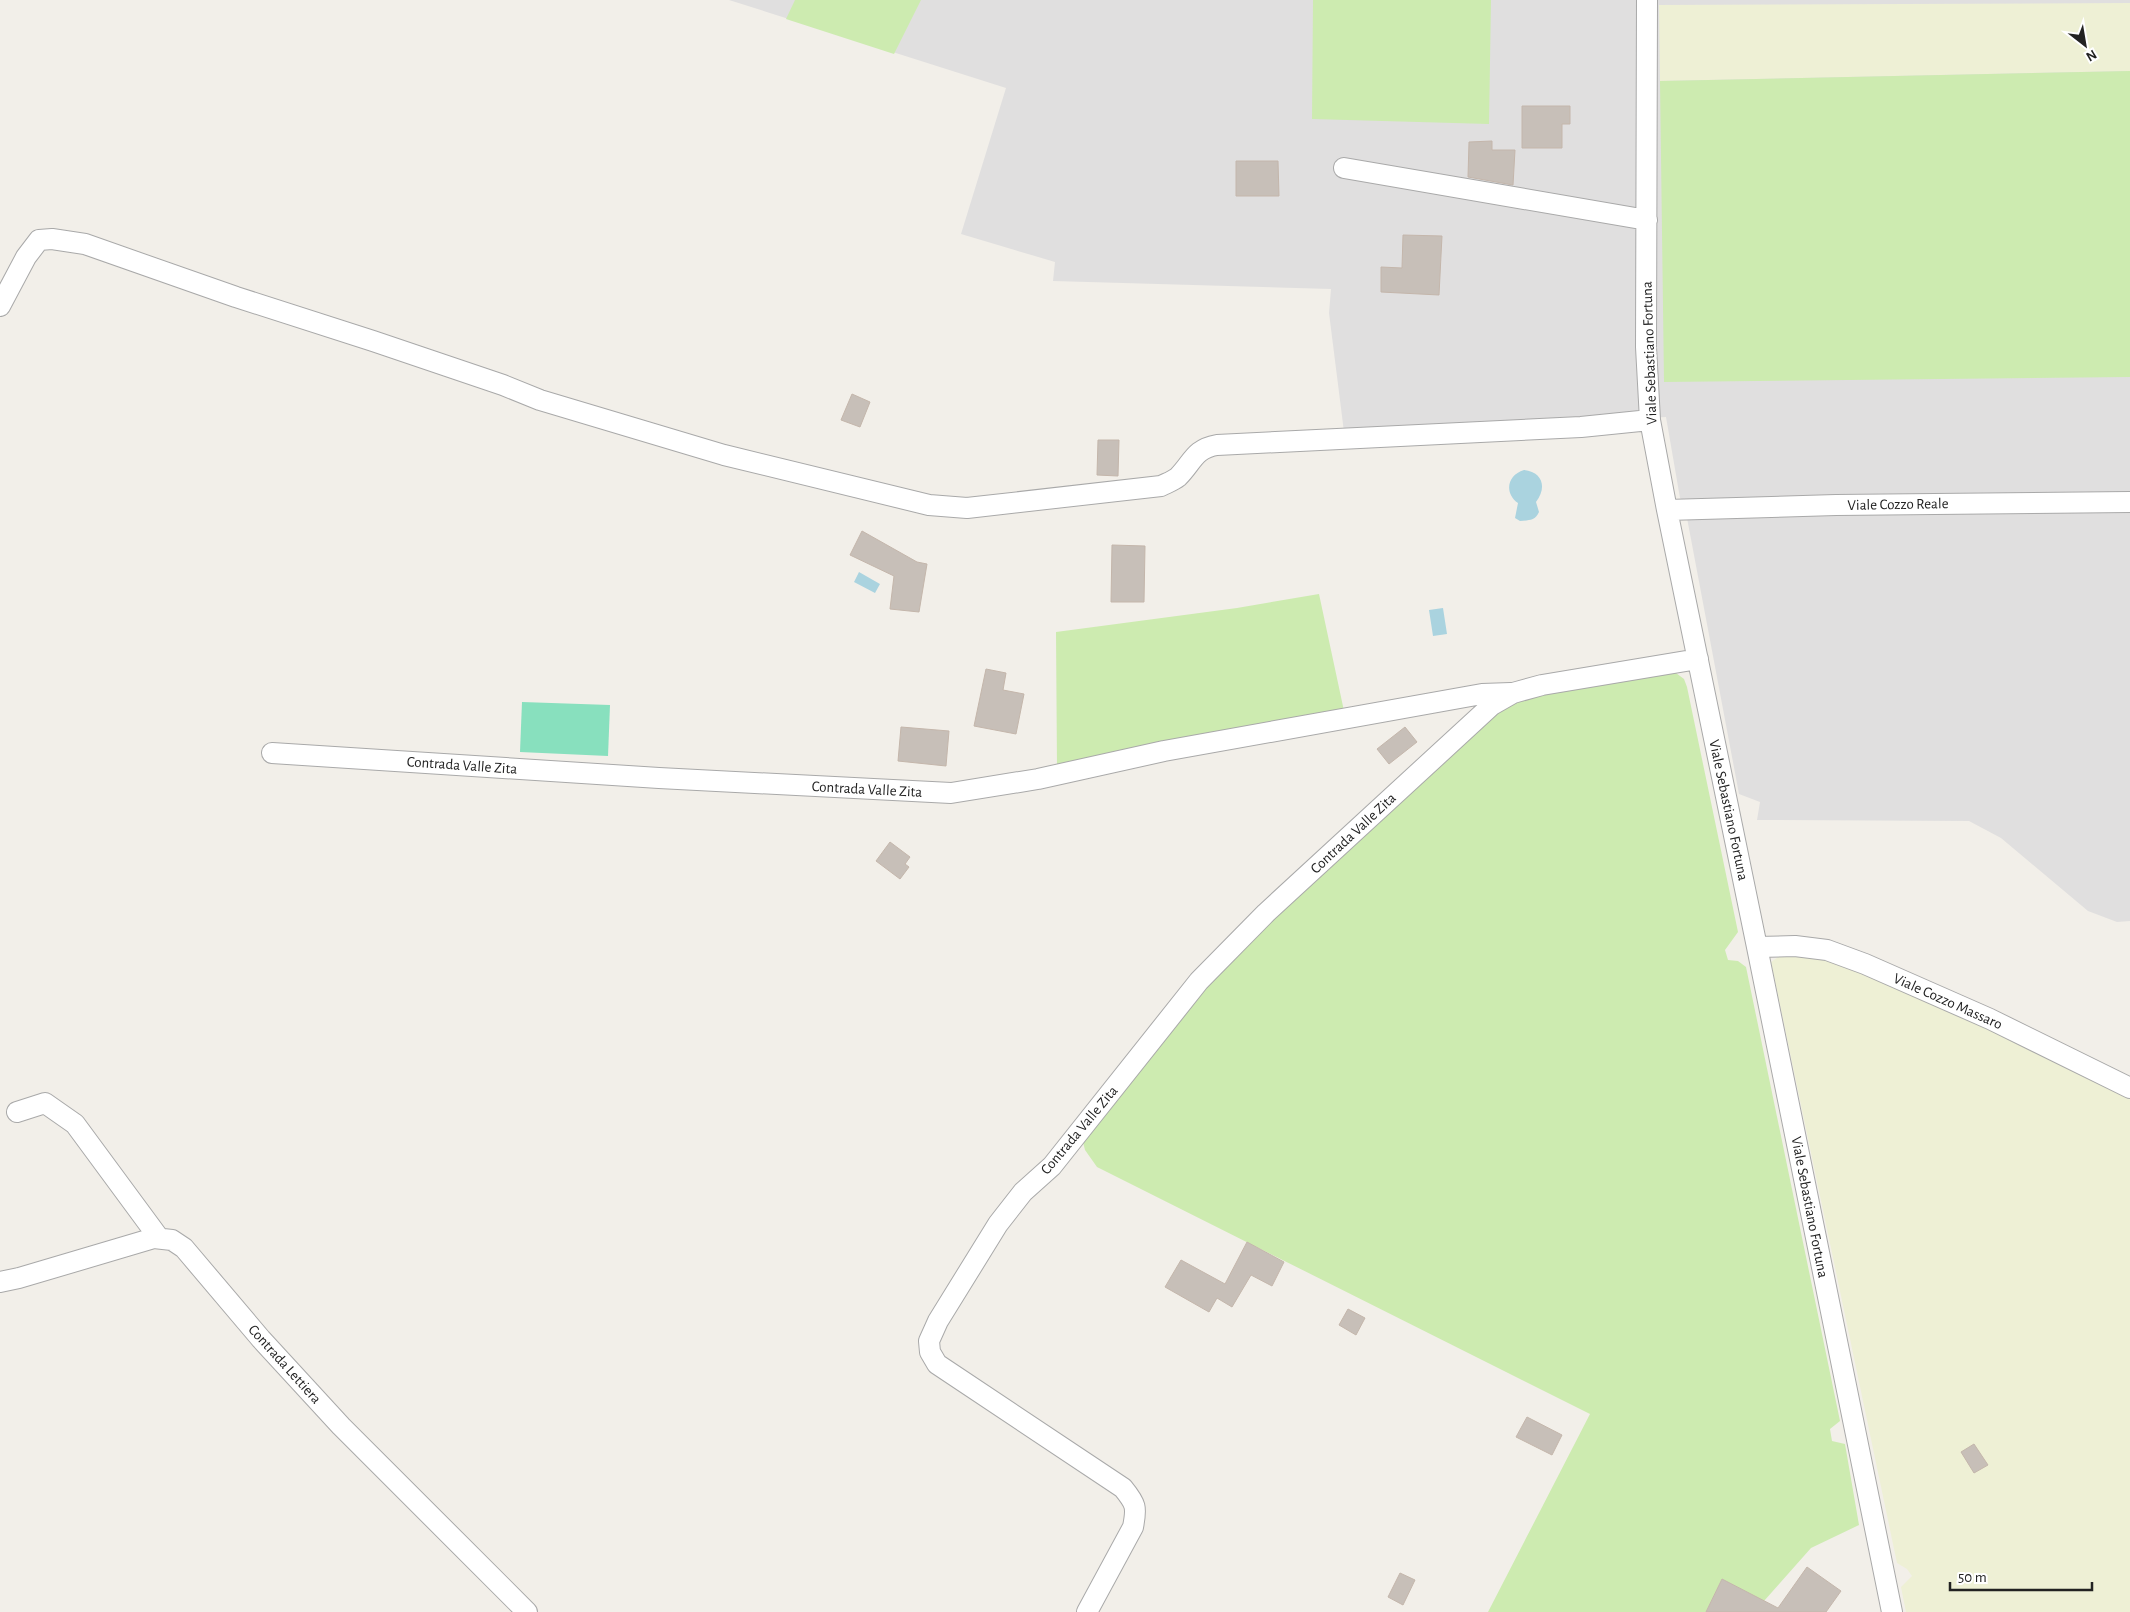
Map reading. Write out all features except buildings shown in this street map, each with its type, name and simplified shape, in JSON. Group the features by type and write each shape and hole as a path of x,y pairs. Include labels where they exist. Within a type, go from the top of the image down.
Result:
{"street":[{"name":"Viale Sebastiano Fortuna","path":"1648,0 1646,347 1650,420 1892,1612"},
{"path":"1344,168 1647,220"},
{"path":"0,306 26,257 39,240 52,239 85,244 236,297 374,341 540,400 724,455 929,505 967,508 1161,486 1179,476 1196,454 1206,447 1217,445 1581,427 1650,420"},
{"name":"Viale Cozzo Reale","path":"1667,510 1836,505 2130,502"},
{"name":"Contrada Valle Zita","path":"272,753 679,779 951,793 1038,779 1193,746 1482,694 1513,692 1542,685 1698,659"},
{"name":"Contrada Valle Zita","path":"1087,1612 1133,1527 1136,1513 1135,1503 1123,1488 937,1364 930,1352 929,1341 938,1321 998,1224 1023,1192 1052,1166 1199,981 1266,913 1462,732 1492,705 1513,692"},
{"name":"Viale Cozzo Massaro","path":"1758,947 1794,946 1827,950 1865,964 1990,1019 2130,1088"},
{"path":"0,1282 137,1242 159,1238 75,1124 45,1102 17,1112"},
{"name":"Contrada Lettiera","path":"159,1238 172,1240 184,1248 261,1339 341,1426 527,1612"}],"shaded area":[{"path":"729,0 2130,0 2130,921 2117,922 2088,911 2001,838 1969,821 1757,820 1760,802 1739,794 1684,502 1680,498 1666,417 1344,432 1329,313 1331,289 1053,281 1055,262 961,234 1006,88"}],"green space":[{"path":"795,0 921,0 894,54 786,19"},
{"path":"1313,0 1491,0 1489,124 1312,119"},
{"path":"2130,3 2130,71 1660,81 1659,5"},
{"path":"2130,71 2130,377 1664,382 1660,81"},
{"path":"1319,594 1344,711 1057,767 1056,632 1237,608"},
{"path":"1676,673 1684,679 1687,687 1738,932 1725,950 1728,960 1738,961 1746,967 1840,1421 1830,1429 1832,1441 1845,1444 1859,1525 1811,1548 1764,1601 1722,1579 1706,1612 1488,1612 1590,1414 1097,1167 1085,1150 1083,1142 1201,986 1449,753 1514,699 1647,676"},
{"path":"522,702 610,705 608,756 520,752"},
{"path":"1800,952 1856,965 2130,1097 2130,1612 1906,1612 1901,1587 1912,1576 1907,1569 1897,1563 1771,962 1781,955"}],"water":[{"path":"1530,471 1539,477 1542,486 1536,502 1539,512 1536,517 1531,520 1520,521 1515,518 1518,503 1511,494 1509,485 1518,472"},
{"path":"859,572 880,584 875,593 854,582"},
{"path":"1443,608 1447,634 1433,636 1429,610"}]}
